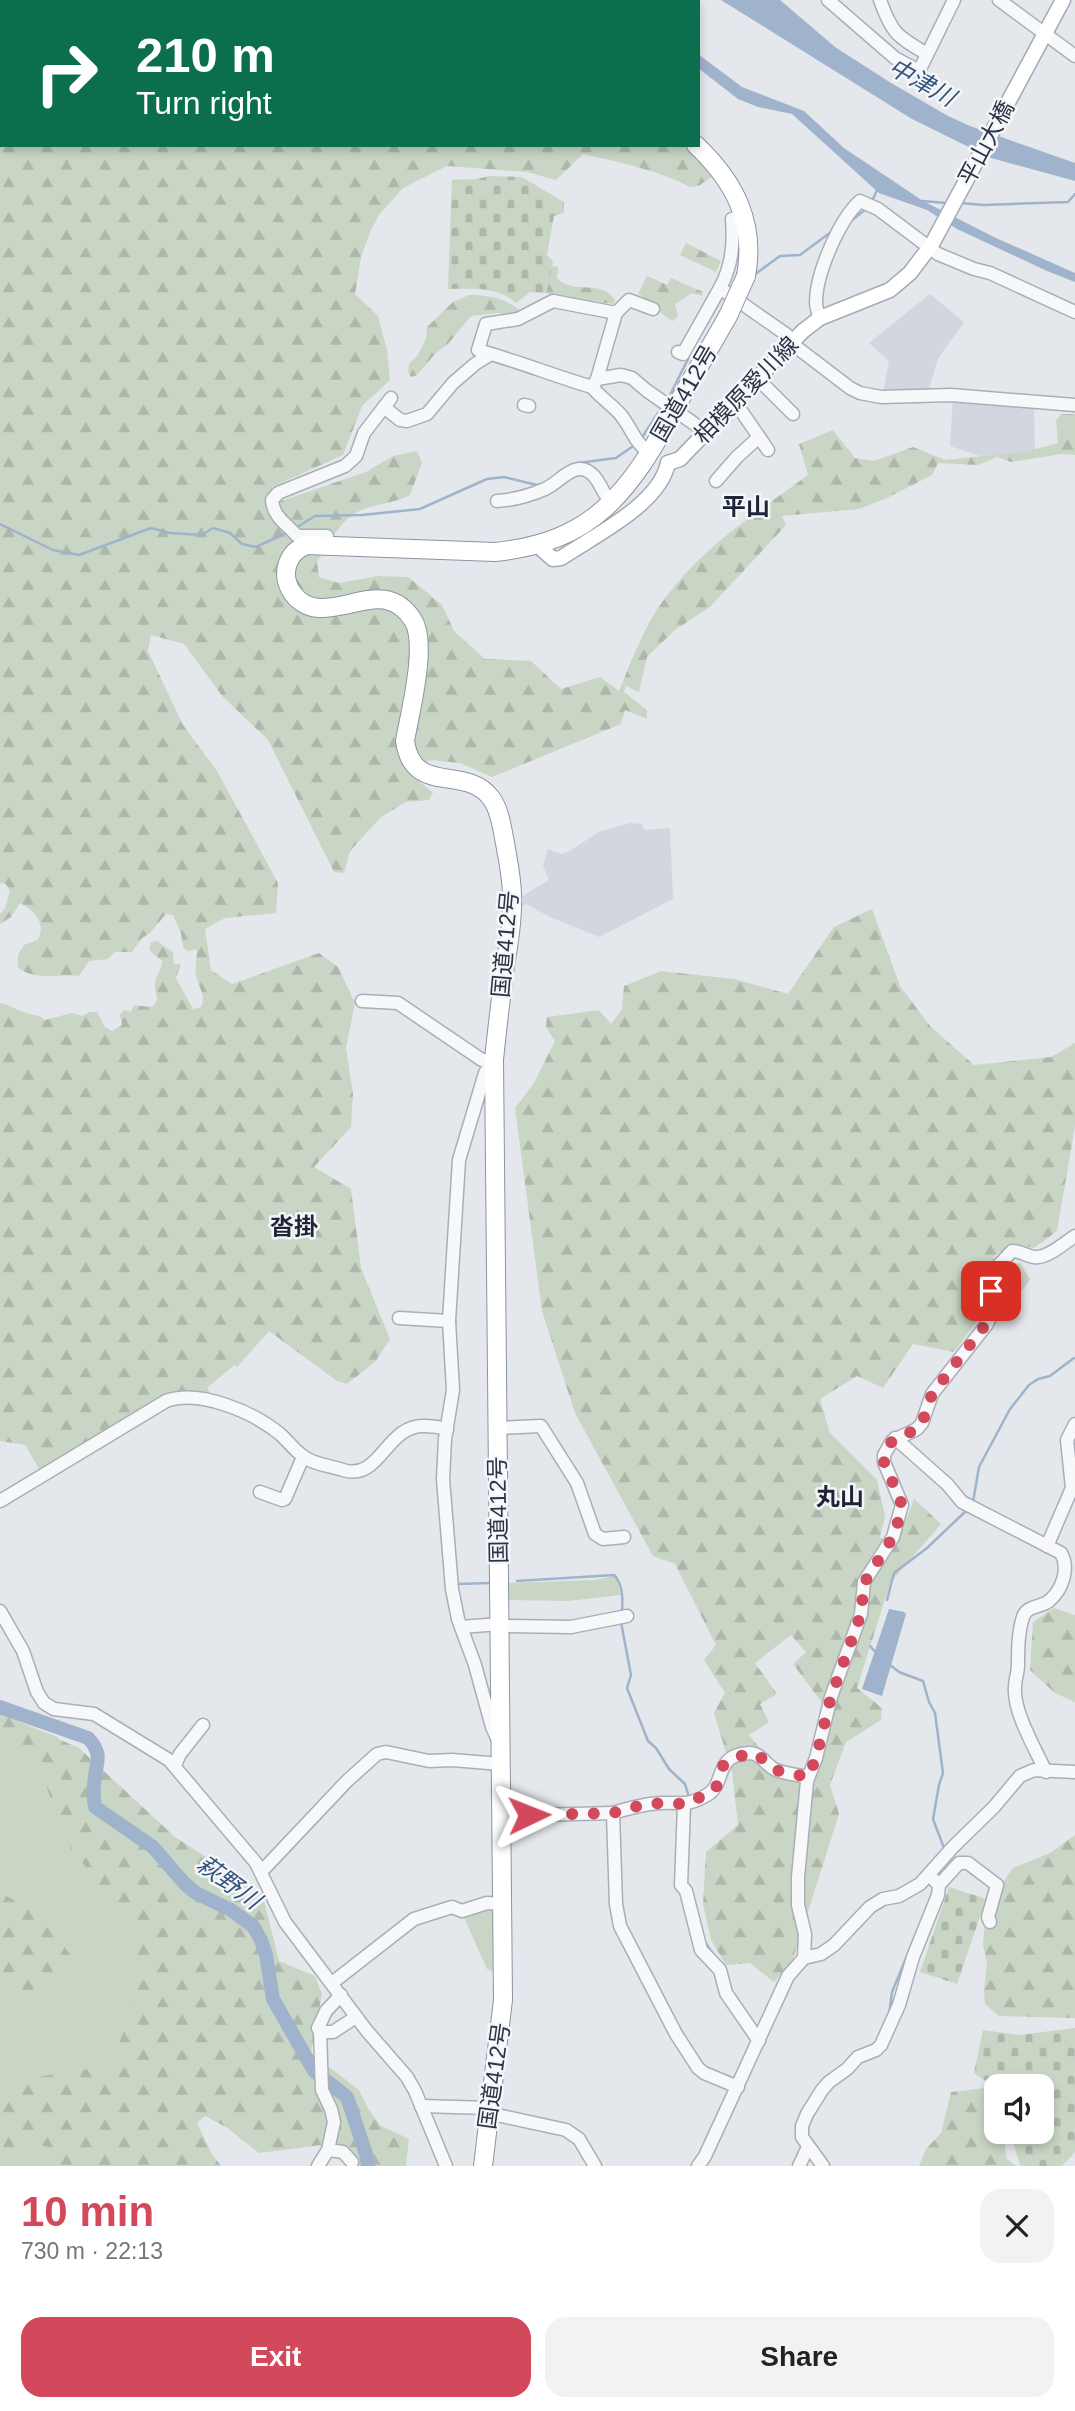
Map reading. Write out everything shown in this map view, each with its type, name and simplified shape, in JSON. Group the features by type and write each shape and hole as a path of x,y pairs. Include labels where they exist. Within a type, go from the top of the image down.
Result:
{"highway":[{"name":"国道412号","path":"483,2166 502,2010 494,1060 513,898 496,806 489,795 474,784 425,774 411,761 405,741 420,639 418,629 405,610 391,601 370,598 319,608 304,604 292,593 285,575 290,558 299,548 322,538 495,552 537,545 572,532 612,503 631,481 642,446 728,316 746,276 749,259 743,215 734,191 698,147"}],"main road":[{"path":"1042,38 1063,0"},
{"name":"平山大橋","path":"931,246 1042,38"},
{"name":"相模原愛川線","path":"537,545 553,559 561,558 637,508 661,482 668,463 680,459 791,341 820,318 890,290 911,273 931,246"},
{"path":"642,446 668,463"}],"street":[{"path":"828,0 895,58 919,71 954,0"},
{"path":"880,0 888,24 895,33 927,54"},
{"path":"999,0 1042,38 1075,56"},
{"path":"820,318 816,303 821,272 828,253 858,202 868,204 949,260 990,273 1075,312"},
{"path":"678,352 683,354 724,291 731,260 732,219 743,215"},
{"path":"724,291 787,335 850,388 869,396 951,395 1075,405"},
{"path":"594,383 616,313 629,300 653,309"},
{"path":"616,313 553,301 518,319 486,324 478,350 544,370 577,384 594,383 612,375 627,375 706,432"},
{"path":"322,538 298,536 291,530 274,511 274,496 323,473 345,466 356,456 363,433 388,403 400,420 407,421 427,414 453,383 491,354"},
{"path":"757,378 786,411"},
{"path":"594,383 620,413 642,446"},
{"path":"735,402 768,450"},
{"path":"716,481 737,457 759,438"},
{"path":"497,501 513,499 543,486 564,476 578,465 593,475 612,503"},
{"path":"362,1001 398,1003 482,1060 494,1060"},
{"path":"494,1060 485,1073 459,1160 449,1321 453,1390 443,1458 443,1497 449,1536 452,1589 492,1727 501,1744"},
{"path":"804,1958 798,1877 808,1777 816,1758 831,1697 861,1614 864,1583 893,1537 902,1505 884,1462 885,1453 895,1438 917,1429 922,1423 932,1394 986,1324 994,1308 991,1291 995,1269 1012,1251 1020,1251 1033,1257 1043,1256 1075,1236"},
{"path":"399,1318 449,1321"},
{"path":"0,1501 166,1401 178,1398 219,1402 281,1435 303,1457 354,1473 373,1462 403,1430 421,1426 447,1430"},
{"path":"1048,1546 1072,1488 1067,1440 1075,1424"},
{"path":"498,1428 541,1426 577,1483 595,1534 603,1539 624,1537"},
{"path":"895,1438 938,1476 962,1502 1063,1556 1070,1572 1048,1602 1028,1609 1023,1615 1014,1688 1019,1712 1046,1772"},
{"path":"260,1492 285,1499 303,1457"},
{"path":"0,1611 23,1651 37,1692 44,1703 54,1709 94,1714 175,1765 261,1872 278,1912 356,2017 407,2077 446,2166"},
{"path":"461,1627 500,1624 571,1627 624,1616"},
{"path":"175,1765 180,1754 203,1725"},
{"path":"765,1750 778,1764 780,1771"},
{"path":"261,1872 347,1781 377,1754 386,1752 429,1761 501,1764"},
{"path":"501,1816 613,1813 642,1805 688,1804 712,1791 718,1783 721,1769 732,1759 748,1753 755,1754 775,1770 808,1777"},
{"path":"823,2166 805,2154 802,2137 807,2114 822,2090 858,2057 877,2050 881,2045 899,2005 913,1957 938,1895 934,1880 948,1852 994,1808 1020,1776 1034,1770 1075,1772"},
{"path":"684,1805 681,1885 686,1891 701,1950 720,1970 726,1993 759,2041"},
{"path":"613,1813 615,1903 620,1926 676,2034 698,2068 737,2087"},
{"path":"698,2166 788,1976 804,1958 826,1952 870,1907 883,1899 899,1896 934,1880 958,1863 968,1863 997,1885 988,1917 990,1922"},
{"path":"332,1983 414,1919 452,1907 462,1911 487,1903 502,1904"},
{"path":"318,2166 328,2150 334,2122 322,2090 318,2028 320,2021 341,1994"},
{"path":"320,2032 333,2032 356,2017"},
{"path":"421,2106 488,2111 566,2130 574,2133 594,2166"},
{"path":"328,2150 343,2152 352,2162"}],"shaded area":[{"path":"930,294 964,322 938,359 928,392 883,394 889,361 869,343"},
{"path":"953,399 1034,404 1035,452 980,456 950,446"},
{"path":"629,823 642,824 645,830 670,828 673,899 599,937 526,904 520,906 521,897 549,880 543,866 548,849 561,854 568,852 599,832"}],"green space":[{"path":"0,147 688,147 716,174 700,185 690,187 652,171 583,154 556,180 527,172 447,166 403,188 379,215 371,230 361,257 355,294 378,316 387,350 390,380 362,406 343,455 272,487 278,502 366,472 393,456 417,451 422,463 410,495 364,509 349,518 317,562 319,577 339,583 378,576 408,577 442,605 454,631 485,659 531,661 561,689 600,677 619,691 651,620 680,579 732,531 808,475 799,444 833,430 855,458 874,461 913,447 945,460 1024,452 1058,443 1056,421 1061,414 1075,414 1075,455 1062,454 1011,462 997,457 978,465 938,463 932,475 859,509 782,516 786,525 710,607 675,630 647,657 639,692 626,686 624,692 647,710 647,719 625,710 621,724 492,777 460,763 429,760 414,777 433,793 429,800 406,802 381,817 350,851 344,873 334,872 268,740 223,697 184,644 151,635 148,651 183,725 217,771 278,883 276,913 225,918 205,929 211,970 232,984 319,953 338,967 355,1003 346,1048 353,1094 351,1127 314,1167 351,1189 361,1268 390,1339 375,1362 347,1384 337,1381 269,1331 237,1367 234,1365 207,1388 212,1397 180,1394 41,1472 25,1445 0,1441 0,1003 45,1020 72,1013 82,1016 97,1012 105,1027 112,1031 122,1025 120,1015 124,1010 131,1012 133,1006 138,1005 153,1006 157,1000 155,983 162,961 149,950 151,942 157,941 173,952 174,964 181,964 176,978 193,1009 201,1007 203,1000 196,975 197,949 187,951 183,947 181,933 173,915 166,914 132,952 115,952 108,959 89,961 79,976 40,976 18,968 18,955 24,945 38,940 40,923 35,914 20,903 11,917 0,924 0,914 5,908 10,891 6,884 0,883"},
{"path":"490,176 522,177 564,202 564,213 554,216 547,255 553,262 546,293 530,292 516,303 492,291 448,289 452,180"},
{"path":"686,243 721,261 716,272 680,255"},
{"path":"552,266 558,267 557,278 564,283 602,290 615,300 614,304 546,293"},
{"path":"647,276 667,285 671,278 703,292 702,296 692,293 675,304 678,316 673,321 638,294"},
{"path":"469,295 497,298 522,312 510,319 500,313 471,316 449,343 435,354 417,375 411,377 408,372 409,364 418,355 426,339 427,327 453,302"},
{"path":"872,909 900,986 930,1026 974,1065 1051,1057 1075,1043 1075,1126 1057,1231 1034,1248 1011,1244 993,1257 1001,1268 1020,1263 1030,1279 1013,1303 987,1308 954,1352 913,1344 883,1388 857,1376 820,1399 830,1433 877,1480 885,1517 880,1537 888,1544 902,1531 914,1499 941,1524 890,1583 857,1688 882,1708 881,1720 846,1742 830,1785 839,1814 793,1959 774,1982 750,1963 726,1965 711,1940 703,1904 706,1852 738,1825 732,1772 714,1713 725,1693 704,1660 716,1645 675,1564 653,1556 575,1413 542,1311 515,1108 534,1083 555,1041 546,1027 547,1017 599,1010 611,1024 622,1009 624,986 661,971 734,979 788,994 834,927","holes":["791,1635 806,1652 793,1664 823,1704 806,1772 776,1768 749,1735 769,1722 760,1704 777,1694 755,1663"]},
{"path":"613,1576 617,1579 620,1595 568,1601 506,1600 506,1583 595,1580"},
{"path":"1054,1608 1075,1615 1075,1702 1055,1693 1030,1670 1033,1622"},
{"path":"0,1713 79,1748 175,1837 262,1893 279,1961 315,1976 322,1994 311,2053 359,2090 381,2126 409,2139 406,2166 357,2166 352,2151 322,2145 259,2153 226,2127 205,2116 197,2123 221,2166 51,2166 48,2147 29,2142 6,2164 0,2163 0,2081 11,2092 30,2078 103,2067 115,2059 137,1978 126,1916 71,1849 38,1762 0,1748"},
{"path":"0,1716 58,1737 72,1793 226,1936 131,2166 0,2166"},
{"path":"1075,1835 1075,2018 999,2016 985,2004 985,1922 1001,1885 1013,1868 1050,1853"},
{"path":"949,1887 986,1899 957,1984 920,1972"},
{"path":"0,1893 38,1911 78,1965 27,1997 0,1998"},
{"path":"496,1907 495,1972 487,1969 462,1913"},
{"path":"1075,2028 1075,2152 1062,2166 1020,2165 1014,2144 1054,2144 1054,2074 984,2074 984,2080 974,2073 983,2030 1019,2035"},
{"path":"984,2088 984,2144 1004,2144 1007,2159 1016,2166 919,2166 926,2149 941,2133 951,2092"}],"water":[{"path":"721,0 780,0 835,47 948,116 1075,163 1075,181 991,158 912,119"},
{"path":"700,56 742,87 804,111 844,148 923,201 996,238 1075,273 1075,282 957,229 927,210 879,193 792,114 758,107 738,99 700,70"},
{"path":"889,1609 906,1614 882,1696 862,1689"}],"waterway":[{"path":"872,201 878,188"},
{"path":"960,203 984,205 1068,202 1075,194"},
{"path":"922,201 947,203"},
{"path":"852,220 866,209"},
{"path":"754,275 780,256 800,255 831,232"},
{"path":"705,327 722,297"},
{"path":"668,399 695,345"},
{"path":"641,439 662,407"},
{"path":"578,463 616,458 636,444"},
{"path":"294,529 315,516 362,515 420,509 487,479 504,477 542,484"},
{"path":"0,524 53,550 79,555 151,528 170,533 202,535 213,528 230,533 242,544 256,547 288,532"},
{"path":"973,1502 979,1467 1010,1409 1029,1385 1050,1376 1074,1358"},
{"path":"887,1600 894,1573 927,1548 967,1510"},
{"path":"517,1581 614,1575 621,1587 622,1612"},
{"path":"457,1584 491,1583"},
{"path":"621,1622 631,1675 627,1688 648,1741 656,1748 669,1769 685,1784 689,1797"},
{"path":"870,1646 877,1654"},
{"path":"890,1665 899,1672 923,1681 935,1713 943,1773 933,1819 944,1848"},
{"name":"萩野川","path":"0,1707 88,1738 98,1755 95,1807 153,1847 196,1893 231,1910 253,1926 266,1955 273,1999 314,2071 347,2097 368,2166"},
{"path":"889,2015 892,1992 921,1922"},
{"path":"705,1942 713,1954"},
{"path":"731,1990 739,2001"}],"district":[{"name":"平山","path":"746,506"},
{"name":"沓掛","path":"294,1226"},
{"name":"丸山","path":"840,1496"}],"route":[{"path":"529,1815 613,1813 642,1805 688,1804 716,1788 725,1763 748,1753 758,1755 775,1770 808,1777 816,1758 831,1697 861,1614 864,1583 893,1537 899,1519 902,1505 884,1462 885,1453 895,1438 917,1429 922,1423 932,1394 986,1324 994,1308 991,1291"}],"water label":[{"name":"中津川","path":"922,82"}]}
